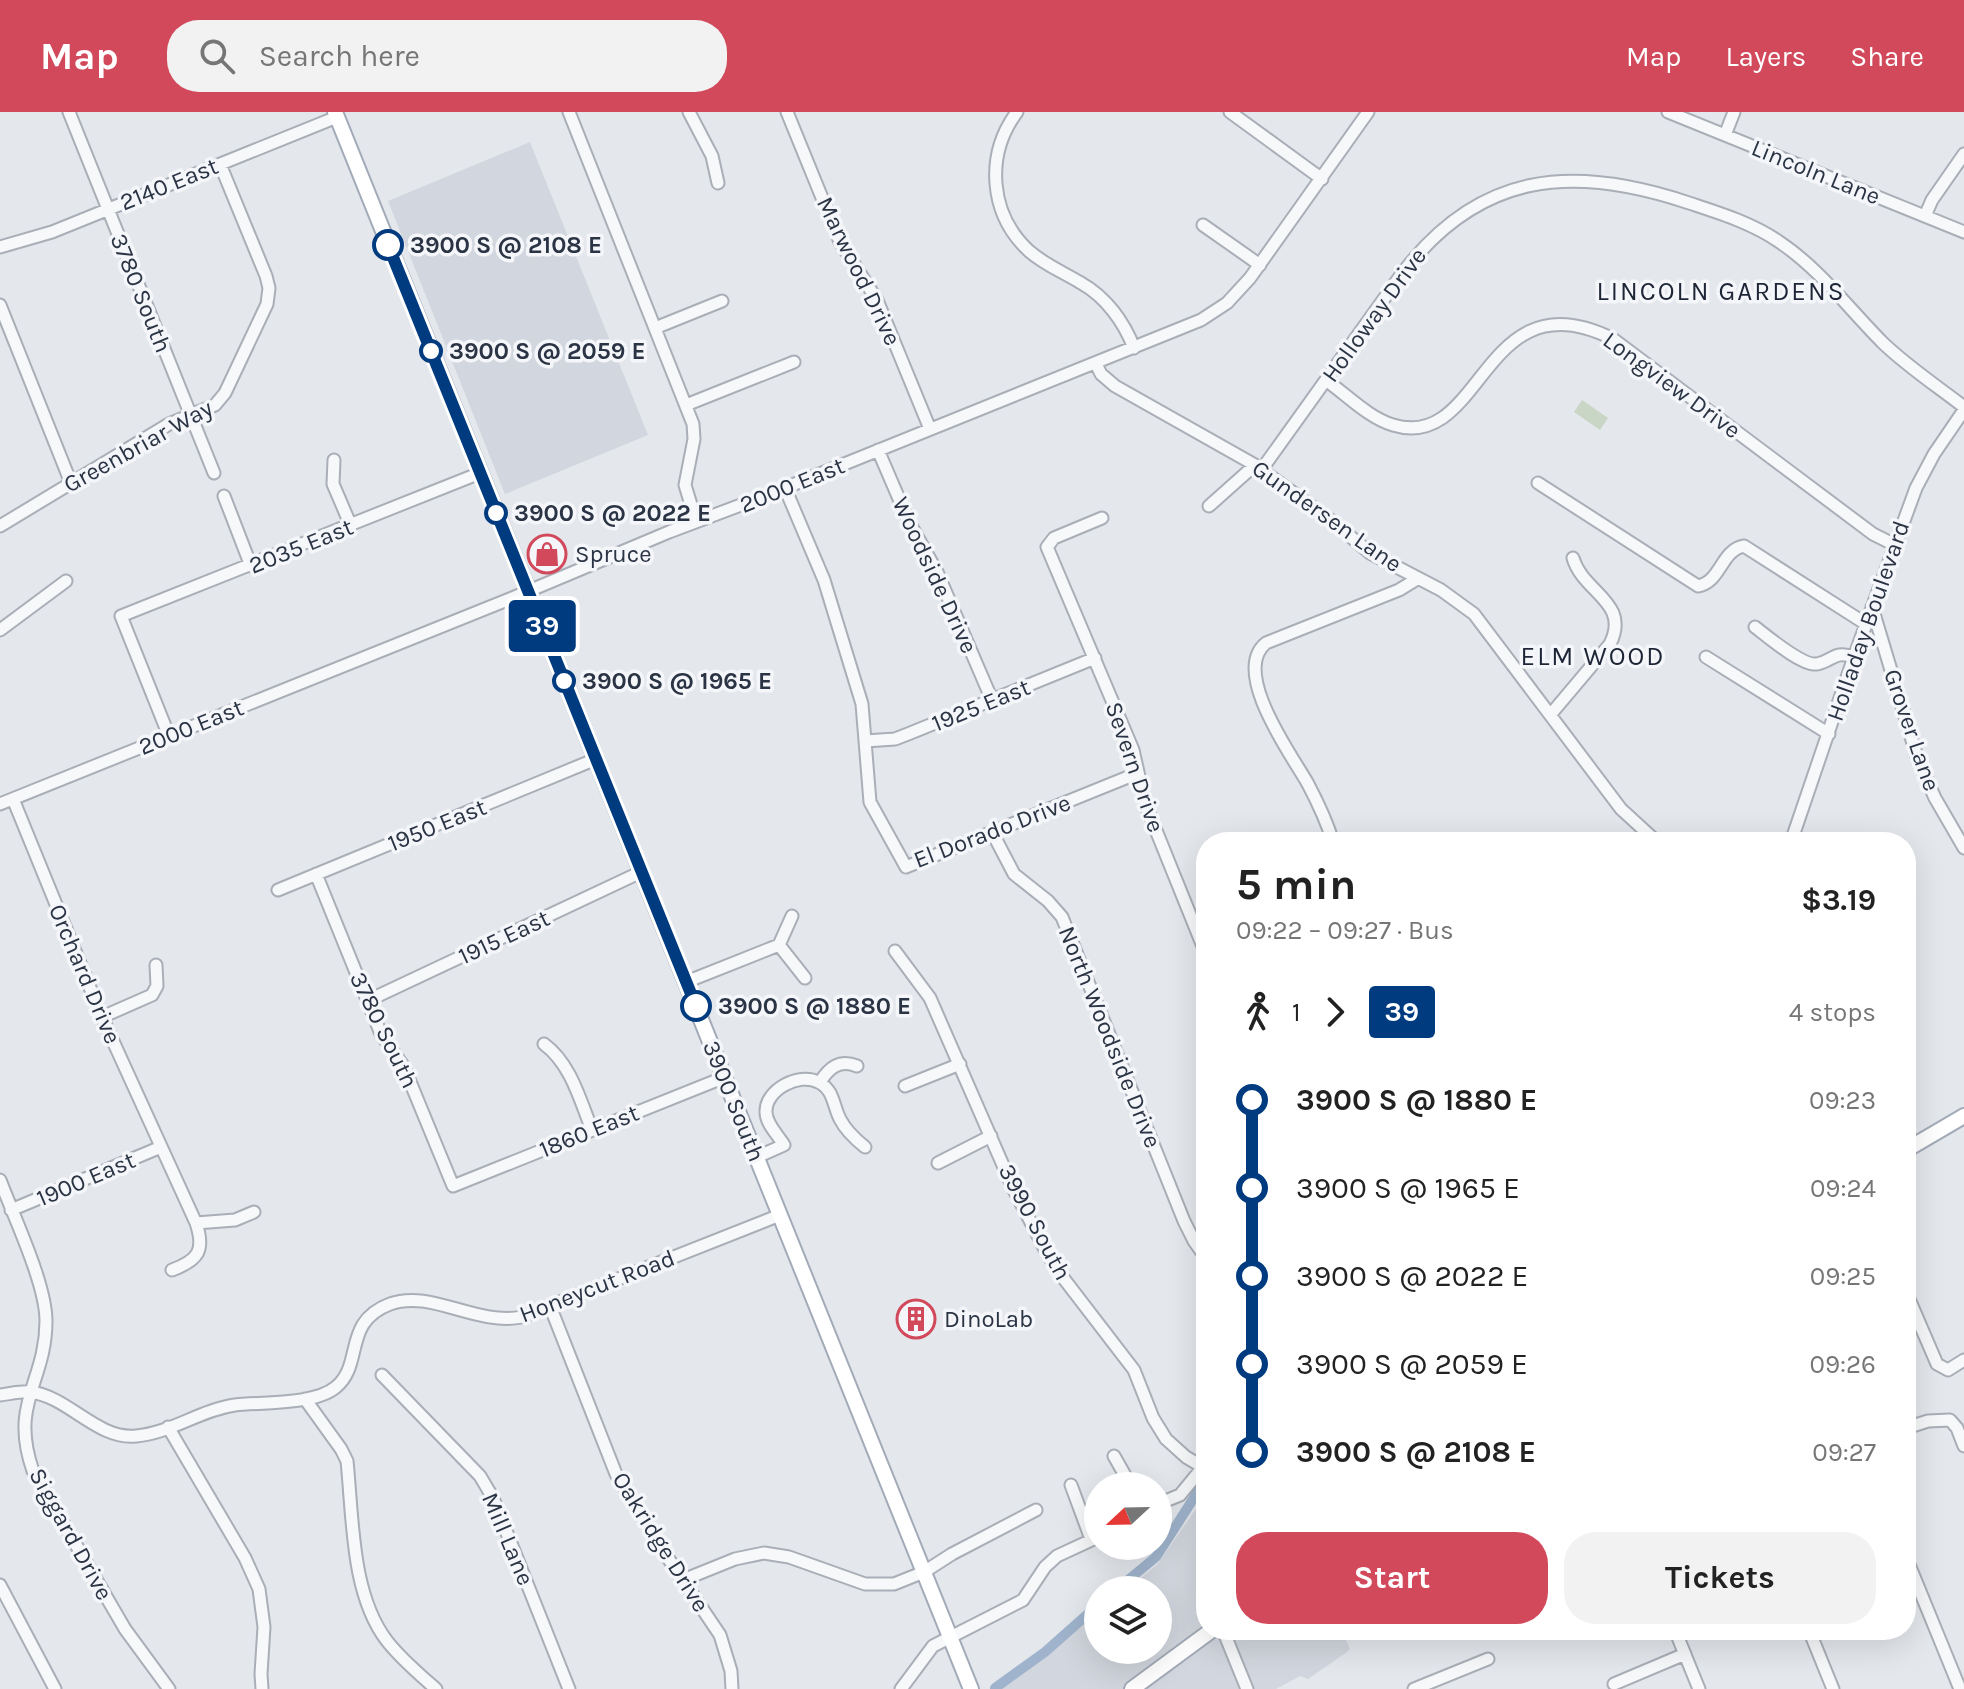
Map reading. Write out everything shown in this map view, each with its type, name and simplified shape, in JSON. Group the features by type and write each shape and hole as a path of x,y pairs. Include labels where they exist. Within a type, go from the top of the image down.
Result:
{"main road":[{"name":"3900 South","path":"336,115 971,1689"},
{"path":"1916,1144 1964,1116"},
{"path":"1132,1689 1198,1640"}],"street":[{"name":"3780 South","path":"69,112 214,473"},
{"path":"569,112 693,424 694,439 685,485 696,521"},
{"path":"689,112 712,156 718,183"},
{"name":"Marwood Drive","path":"787,112 840,242 880,307 930,429"},
{"path":"1017,112 1002,136 994,176 999,203 1010,226 1027,248 1046,264 1085,285 1104,300 1128,333 1134,348"},
{"path":"1230,112 1322,179"},
{"name":"2000 East","path":"0,804 696,521 1096,364 1216,312 1238,293 1260,265 1368,112"},
{"name":"Lincoln Lane","path":"1668,112 1964,232"},
{"path":"1725,135 1734,112"},
{"name":"2140 East","path":"0,247 52,232 336,115"},
{"path":"1925,216 1932,200 1964,154"},
{"name":"Greenbriar Way","path":"0,526 169,424 215,405 225,393 269,295 266,276 220,164"},
{"name":"Holloway Drive","path":"1209,506 1259,467 1327,381 1421,249 1439,231 1498,195 1544,182 1582,180 1608,183 1673,198 1736,219 1779,241 1822,279 1884,343 1964,409"},
{"path":"1203,225 1260,265"},
{"path":"655,328 722,301"},
{"path":"0,305 71,483"},
{"name":"Longview Drive","path":"1327,381 1392,425 1421,427 1449,414 1462,402 1495,356 1527,333 1559,325 1598,331 1613,339 1873,534 1893,544"},
{"path":"686,405 794,362"},
{"name":"Gundersen Lane","path":"1096,364 1101,374 1115,386 1259,467 1370,553 1441,590 1474,614 1621,809 1646,832"},
{"name":"Holladay Boulevard","path":"1795,832 1893,544 1916,488 1964,409"},
{"name":"Woodside Drive","path":"878,450 909,522 937,572 992,700"},
{"path":"334,460 333,484 351,526"},
{"name":"2035 East","path":"169,736 121,616 480,473"},
{"path":"1538,483 1698,586 1712,580 1729,555 1736,548 1744,546 1866,624"},
{"name":"El Dorado Drive","path":"785,488 824,580 862,704 870,802 906,867 1138,773"},
{"path":"224,496 251,566"},
{"name":"Severn Drive","path":"1102,518 1054,538 1047,544 1133,750 1145,803 1196,929"},
{"path":"1551,714 1610,644 1616,632 1612,610 1580,575 1573,558"},
{"path":"1329,832 1314,796 1266,714 1256,669 1260,649 1266,643 1399,590 1417,579"},
{"path":"0,630 66,581"},
{"name":"Grover Lane","path":"1872,606 1918,760 1935,798 1964,848"},
{"path":"1755,627 1807,663 1818,664 1840,654 1854,657"},
{"path":"1706,657 1829,734"},
{"name":"1925 East","path":"865,741 895,739 1095,658"},
{"name":"1950 East","path":"278,890 596,759"},
{"name":"Orchard Drive","path":"13,799 102,1017 196,1223"},
{"name":"North Woodside Drive","path":"992,832 1014,874 1048,901 1062,917 1184,1221 1196,1244"},
{"name":"1915 East","path":"367,1001 641,872"},
{"name":"3780 South","path":"316,874 381,1034 404,1067 453,1186"},
{"path":"686,982 779,945 792,916"},
{"path":"779,945 805,978"},
{"name":"3990 South","path":"895,951 924,987 1048,1255 1134,1370 1160,1430 1179,1452 1196,1463"},
{"path":"102,1017 152,995 157,986 156,965"},
{"path":"544,1044 556,1052 564,1064 592,1130"},
{"path":"820,1082 835,1066 846,1063 857,1066"},
{"path":"905,1086 960,1064"},
{"name":"1860 East","path":"453,1186 725,1077"},
{"path":"757,1157 784,1145 767,1118 767,1102 771,1094 799,1080 820,1082 831,1093 845,1128 865,1147"},
{"path":"938,1163 991,1136"},
{"name":"1900 East","path":"11,1210 161,1147"},
{"name":"Siggard Drive","path":"0,1180 45,1310 44,1341 30,1392 24,1434 33,1471 125,1629 169,1689"},
{"path":"172,1270 186,1264 199,1250 201,1237 196,1223 235,1220 254,1212"},
{"name":"Honeycut Road","path":"0,1395 30,1392 52,1398 120,1435 136,1436 223,1407 324,1395 341,1382 362,1325 375,1312 393,1303 422,1301 475,1316 500,1319 522,1317 780,1215"},
{"name":"Oakridge Drive","path":"550,1306 616,1474 720,1635 731,1671 732,1689"},
{"path":"1916,1321 1942,1368 1952,1368 1964,1360"},
{"name":"Mill Lane","path":"382,1375 480,1476 487,1487 569,1689"},
{"path":"305,1399 347,1461 362,1587 371,1615 389,1643 436,1689"},
{"path":"1916,1425 1950,1420 1964,1446"},
{"path":"168,1427 253,1573 263,1609 262,1689"},
{"path":"1114,1456 1123,1472"},
{"path":"1172,1498 1180,1495 1196,1477"},
{"path":"1071,1485 1084,1515"},
{"path":"683,1580 735,1559 764,1553 789,1557 855,1582 878,1586 900,1582 1036,1510"},
{"path":"901,1689 928,1649 1023,1600 1045,1567 1057,1556 1084,1543"},
{"path":"1916,1581 1960,1689"},
{"path":"0,1585 55,1689"},
{"path":"1227,1640 1247,1689"},
{"path":"1679,1640 1699,1689"},
{"path":"1813,1640 1833,1689"},
{"path":"1614,1684 1685,1654"},
{"path":"1414,1689 1488,1659"}],"shaded area":[{"path":"530,142 648,435 505,494 388,201"},
{"path":"1196,1509 1196,1640 1346,1640 1350,1649 1308,1679 1300,1676 1276,1689 1001,1689 1084,1623 1084,1664 1172,1664 1172,1576 1143,1576 1161,1560 1172,1560 1172,1544"}],"green space":[{"path":"1582,400 1608,418 1600,430 1574,412"}],"waterway":[{"path":"1133,1576 1156,1557 1196,1495"},
{"path":"995,1688 1045,1652 1084,1617"}],"bus line":[{"name":"39","path":"388,245 696,1006"}],"place":[{"name":"3900 S @ 2108 E","path":"388,245"},
{"name":"3900 S @ 2059 E","path":"431,351"},
{"name":"3900 S @ 2022 E","path":"496,513"},
{"name":"Spruce","path":"547,554"},
{"name":"3900 S @ 1965 E","path":"564,681"},
{"name":"3900 S @ 1880 E","path":"696,1006"},
{"name":"DinoLab","path":"916,1319"}],"district":[{"name":"LINCOLN GARDENS","path":"1721,291"},
{"name":"ELM WOOD","path":"1593,656"}]}
